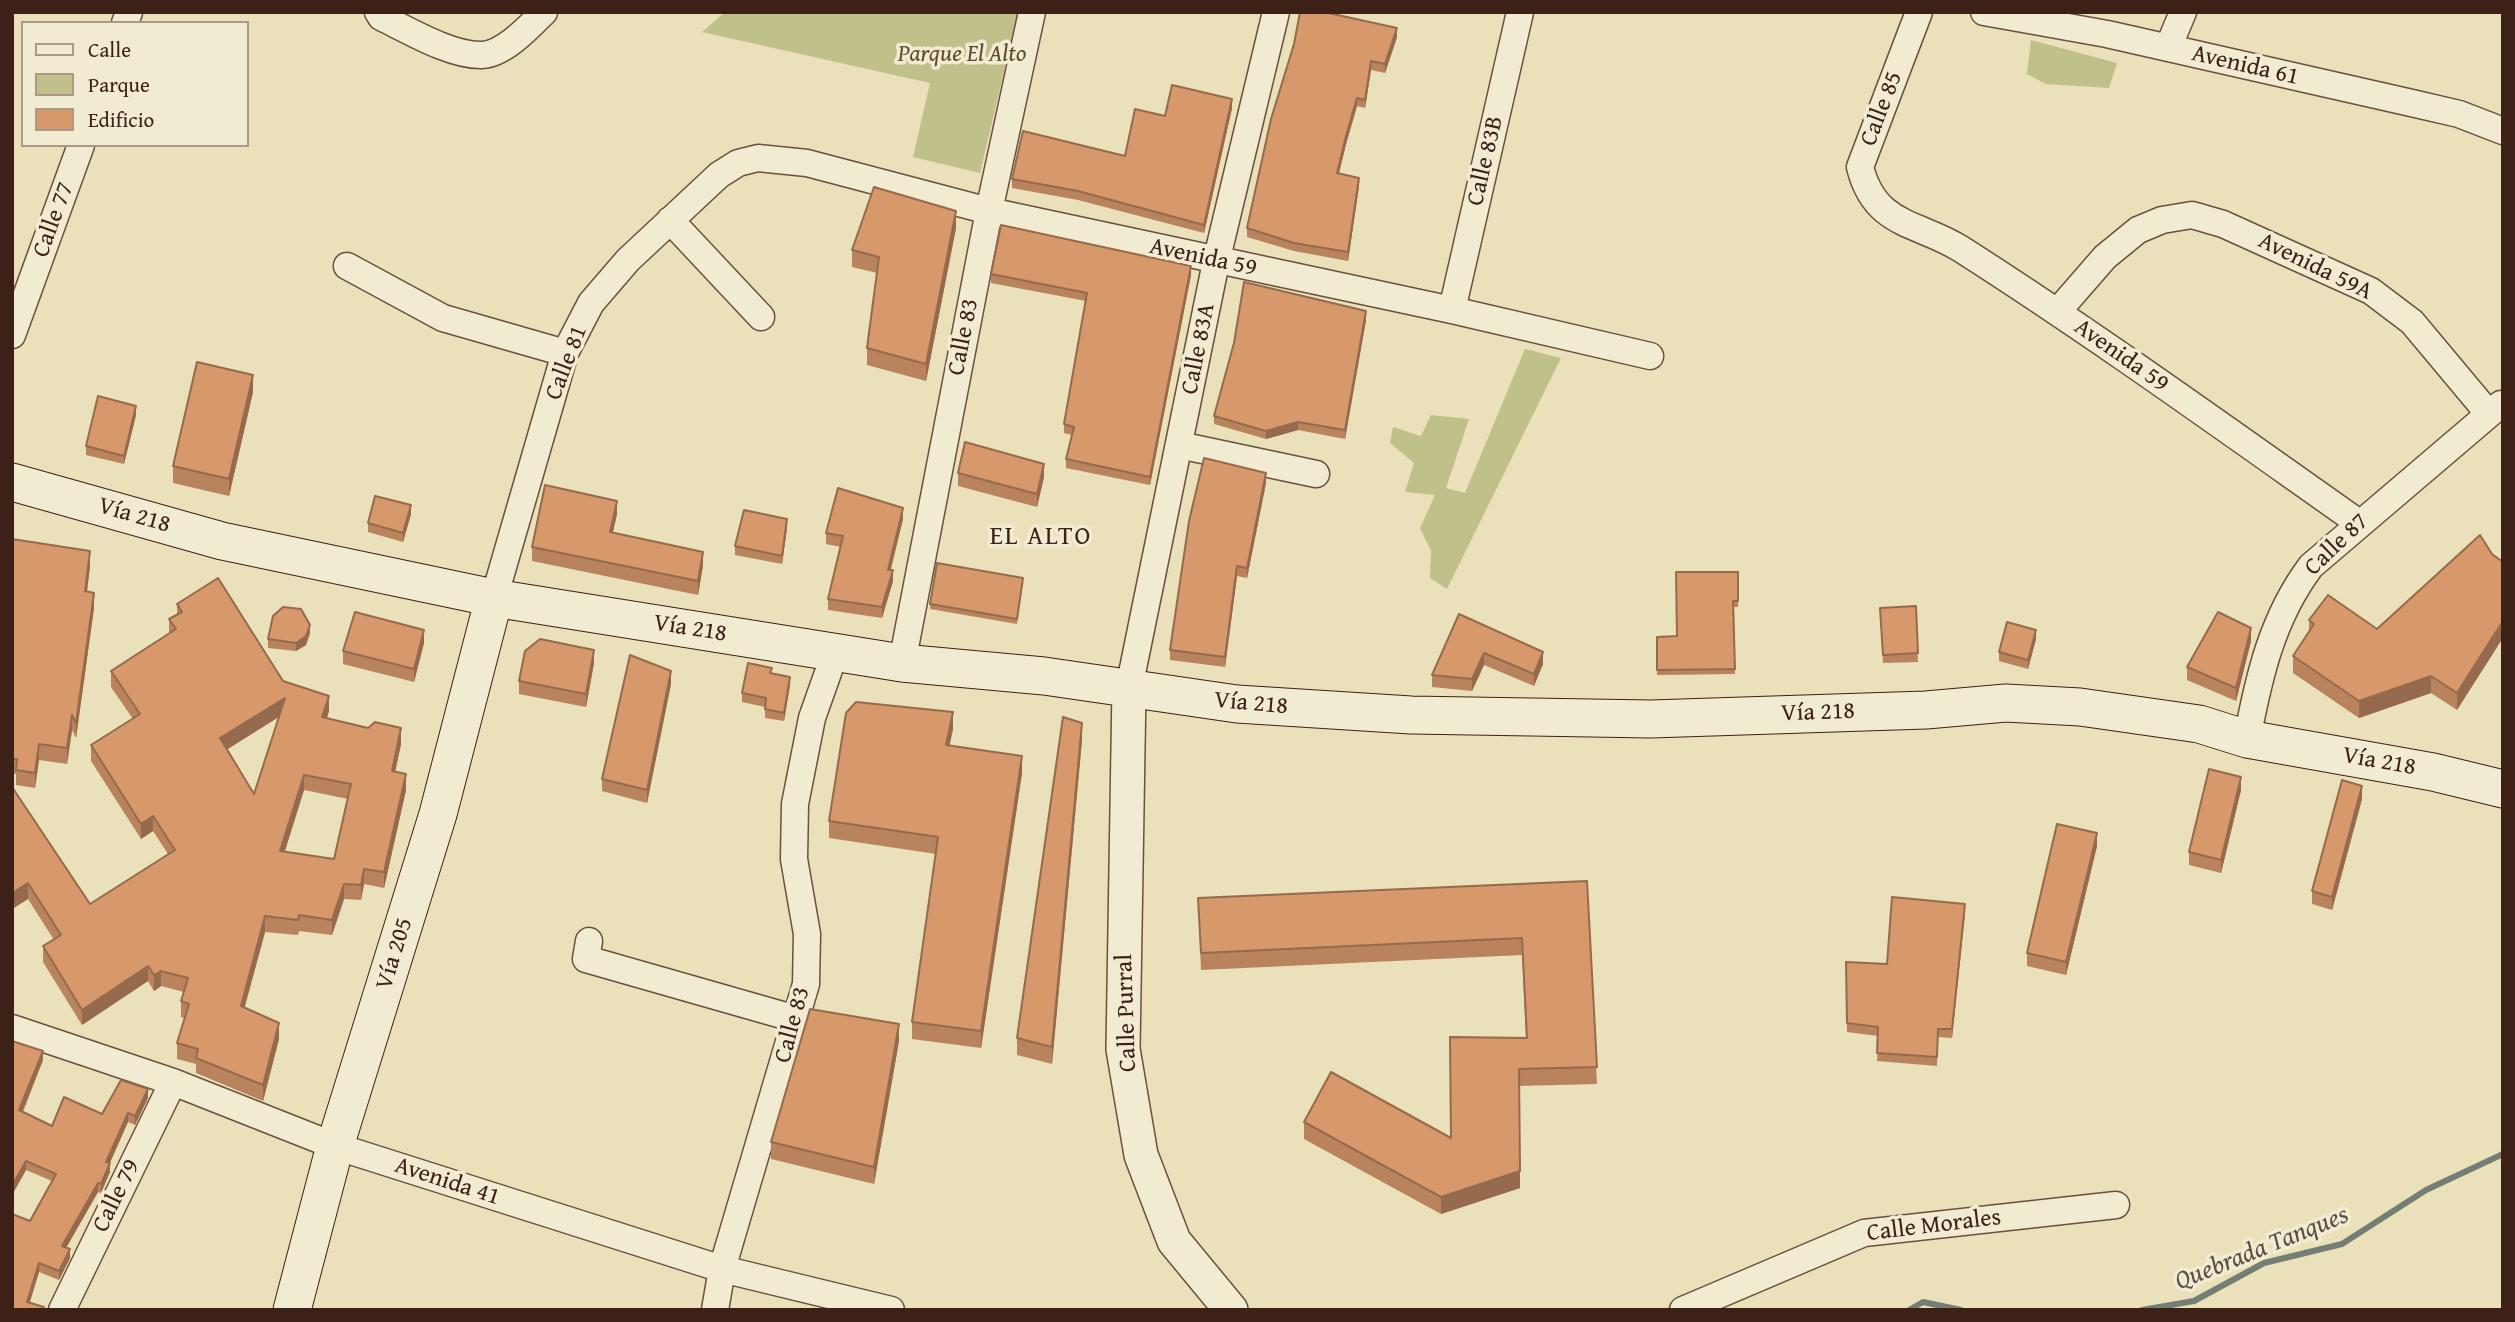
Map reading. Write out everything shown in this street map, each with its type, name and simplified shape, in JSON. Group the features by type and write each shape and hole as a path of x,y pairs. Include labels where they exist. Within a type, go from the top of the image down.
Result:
{"main road":[{"name":"Vía 218","path":"12,482 222,541 494,598 902,663 1044,676 1237,704 1331,710 1651,719 1926,710 2006,703 2135,714 2199,724 2247,738 2433,772 2503,789"},
{"name":"Vía 205","path":"292,1310 335,1146 438,814 494,598"}],"street":[{"path":"378,12 381,17 444,47 484,55 515,40 544,12"},
{"name":"Calle 83","path":"902,663 989,211 1032,12"},
{"name":"Calle 83A","path":"1129,688 1216,261 1276,12"},
{"name":"Calle 83B","path":"1452,310 1520,12"},
{"name":"Calle 85","path":"1876,204 1864,185 1860,167 1919,12"},
{"name":"Avenida 61","path":"1984,12 2168,48 2459,114 2503,131"},
{"path":"2168,48 2183,12"},
{"name":"Calle 77","path":"12,335 80,147"},
{"name":"Avenida 59","path":"758,158 807,163 989,211 1452,310 1650,356"},
{"name":"Calle 81","path":"494,598 565,353 592,303 628,260 719,175 738,163 758,158"},
{"name":"Avenida 59","path":"1876,204 1901,223 1950,243 2058,311 2359,523"},
{"name":"Avenida 59A","path":"2058,311 2105,257 2138,230 2162,220 2192,215 2235,229 2371,291 2412,322 2496,408"},
{"path":"670,220 761,317"},
{"path":"348,266 443,318 565,353"},
{"name":"Calle 87","path":"2247,738 2261,668 2278,622 2296,586 2311,566 2496,408"},
{"path":"1179,445 1316,474"},
{"name":"Calle 83","path":"715,1310 722,1269 806,984 807,934 794,859 795,804 812,718 835,653"},
{"name":"Calle Purral","path":"1129,688 1123,1049 1140,1155 1174,1241 1231,1310"},
{"path":"589,941 586,959 796,1019"},
{"name":"Avenida 41","path":"12,1028 173,1082 335,1146 722,1269 891,1310"},
{"name":"Calle 79","path":"62,1310 173,1082"},
{"name":"Calle Morales","path":"1683,1310 1864,1233 2116,1205"}],"green space":[{"name":"Parque El Alto","path":"725,12 1018,12 980,173 913,157 930,83 702,32"},
{"path":"2031,40 2117,63 2109,88 2046,84 2027,74"},
{"path":"1525,349 1561,358 1447,589 1430,578 1431,551 1420,528 1435,495 1405,492 1414,463 1390,443 1393,427 1421,436 1431,415 1469,419 1446,488 1465,493"}],"building":[{"path":"1300,12 1324,12 1397,28 1385,64 1371,61 1365,100 1357,98 1337,173 1359,178 1348,252 1294,243 1247,228 1271,119 1294,44"},
{"path":"1172,85 1232,99 1204,225 1078,191 1012,179 1023,131 1125,156 1135,109 1165,116"},
{"path":"874,187 956,211 926,364 867,348 879,257 852,250"},
{"path":"1001,225 1191,266 1150,477 1066,459 1074,427 1064,424 1087,293 991,274"},
{"path":"1244,282 1366,311 1345,430 1298,422 1266,431 1214,416 1234,343"},
{"path":"197,362 253,375 229,479 173,466"},
{"path":"98,396 136,406 124,456 86,446"},
{"path":"965,442 1044,464 1037,494 958,473"},
{"path":"1204,458 1266,473 1247,568 1237,566 1225,657 1170,650 1189,521"},
{"path":"545,485 617,501 610,532 703,552 698,581 532,547"},
{"path":"838,488 903,508 888,570 893,570 882,607 828,599 843,536 826,533"},
{"path":"375,496 411,505 403,533 368,523"},
{"path":"744,510 787,519 782,556 735,546"},
{"path":"2480,535 2492,554 2503,562 2503,621 2457,693 2431,676 2359,701 2293,656 2314,624 2309,620 2328,595 2377,629"},
{"path":"12,539 90,551 85,591 94,593 76,723 72,715 67,748 39,744 35,773 16,770 17,759 12,759"},
{"path":"937,563 1023,578 1017,619 930,604"},
{"path":"1676,572 1738,572 1738,601 1733,601 1735,669 1657,670 1657,637 1677,636"},
{"path":"218,578 283,681 329,696 322,717 368,728 375,722 401,728 392,771 406,774 384,872 364,869 361,885 344,884 332,920 299,915 298,920 265,916 241,1006 279,1023 263,1085 196,1058 198,1049 177,1043 189,1004 181,1001 188,978 161,971 154,975 148,966 82,1010 43,946 61,935 28,883 12,893 12,787 90,904 175,850 153,816 141,824 91,745 140,714 111,671 176,629 169,619 182,612 177,604","holes":["285,698 254,794 220,738","304,775 351,784 334,859 280,851"]},
{"path":"1916,606 1918,653 1883,655 1880,608"},
{"path":"283,607 301,609 310,625 306,636 296,643 268,639 273,616"},
{"path":"355,612 424,630 414,669 343,651"},
{"path":"2218,612 2251,628 2236,688 2187,667"},
{"path":"1459,614 1543,652 1534,674 1484,653 1472,679 1432,675"},
{"path":"2007,622 2036,630 2028,660 1999,652"},
{"path":"540,639 594,650 586,694 519,681 525,651"},
{"path":"630,655 671,671 647,790 602,779"},
{"path":"748,663 772,668 770,673 790,677 784,713 765,709 766,698 742,693"},
{"path":"856,702 953,712 946,745 1022,756 981,1031 912,1022 938,837 829,821 846,713"},
{"path":"1063,717 1082,723 1052,1047 1017,1038"},
{"path":"2209,769 2241,777 2221,860 2189,852"},
{"path":"2342,780 2362,786 2332,897 2312,891"},
{"path":"2057,824 2097,833 2066,962 2027,953"},
{"path":"1587,881 1597,1067 1519,1069 1520,1171 1441,1197 1304,1122 1331,1072 1451,1138 1450,1037 1527,1038 1522,938 1201,953 1198,898"},
{"path":"1892,897 1965,904 1952,1029 1938,1029 1937,1057 1877,1053 1878,1027 1847,1023 1846,962 1887,964"},
{"path":"810,1009 899,1024 874,1167 771,1142"},
{"path":"12,1041 43,1051 19,1110 52,1126 64,1097 102,1114 121,1080 148,1089 135,1116 128,1113 106,1162 110,1163 101,1184 98,1183 62,1246 70,1249 59,1271 39,1263 27,1302 44,1307 42,1310 12,1310 12,1214 30,1221 56,1174 26,1161 12,1186"}],"waterway":[{"name":"Quebrada Tanques","path":"2142,1310 2194,1301 2264,1263 2342,1244 2426,1190 2503,1154"},
{"name":"Quebrada Tanques","path":"1909,1310 1923,1302 1961,1310"}],"district":[{"name":"EL ALTO","path":"1041,537"}]}
